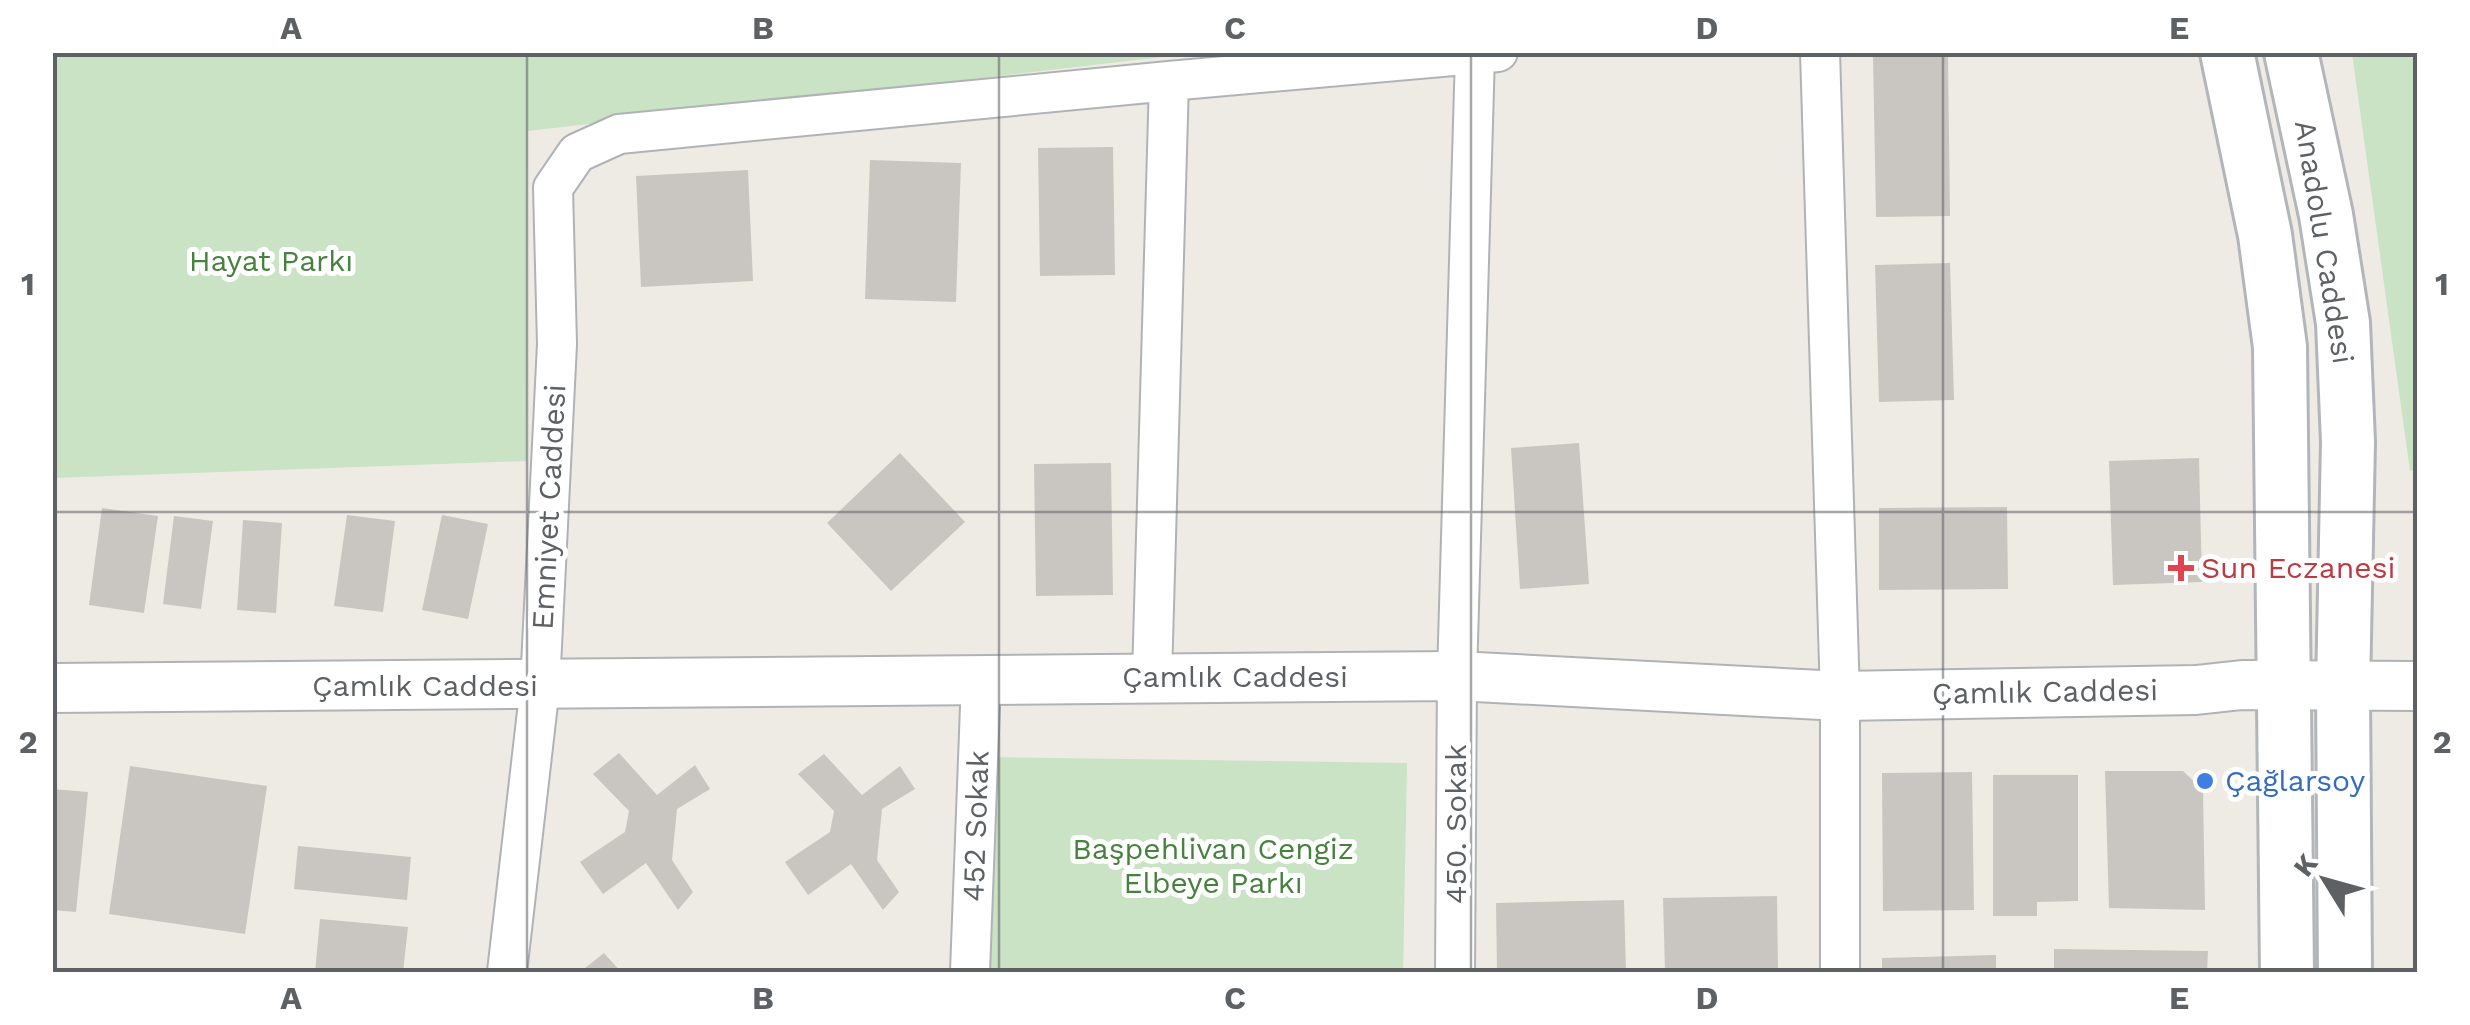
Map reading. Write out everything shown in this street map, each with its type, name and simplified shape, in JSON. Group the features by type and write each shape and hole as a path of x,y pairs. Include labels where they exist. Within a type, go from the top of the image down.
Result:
{"main road":[{"name":"Anadolu Caddesi","path":"2227,52 2265,234 2280,347 2288,972"},
{"name":"Anadolu Caddesi","path":"2291,52 2326,215 2343,323 2348,442 2342,688 2346,972"}],"street":[{"path":"1820,52 1840,696 1840,972"},
{"path":"1152,677 1169,80 1487,54"},
{"name":"450. Sokak","path":"1455,972 1457,676 1487,54"},
{"name":"Emniyet Caddesi","path":"507,972 540,686 558,344 554,188 577,153 619,134 1169,80"},
{"name":"Çamlık Caddesi","path":"52,688 1457,676 1840,696 2418,686"},
{"name":"452 Sokak","path":"970,972 981,680"}],"green space":[{"name":"Hayat Parkı","path":"52,53 1196,53 528,131 527,461 53,478"},
{"path":"2352,53 2417,53 2418,469 2410,471"},
{"name":"Başpehlivan Cengiz Elbeye Parkı","path":"987,757 1407,763 1403,972 983,972"}],"building":[{"path":"1948,56 1950,216 1876,217 1873,57"},
{"path":"1113,147 1115,275 1040,276 1038,148"},
{"path":"870,160 961,163 956,302 865,299"},
{"path":"748,170 753,281 641,287 636,176"},
{"path":"1950,263 1954,400 1879,402 1875,265"},
{"path":"1579,443 1589,584 1520,589 1511,448"},
{"path":"900,453 965,522 891,591 827,523"},
{"path":"2199,458 2202,582 2113,585 2109,461"},
{"path":"1111,463 1113,595 1036,596 1034,464"},
{"path":"2007,507 2008,589 1879,590 1879,508"},
{"path":"102,508 158,516 144,613 89,605"},
{"path":"347,515 395,521 383,612 334,606"},
{"path":"442,515 488,524 468,619 422,610"},
{"path":"174,516 213,521 201,609 163,604"},
{"path":"243,520 282,523 276,613 237,610"},
{"path":"619,753 657,795 695,765 710,789 677,809 672,860 693,892 678,910 646,863 603,894 580,862 625,832 629,811 593,774"},
{"path":"824,754 862,795 900,766 915,789 882,809 877,860 899,892 883,910 851,864 808,895 785,862 830,832 834,811 798,774"},
{"path":"130,766 267,786 245,934 109,914"},
{"path":"2105,771 2183,771 2203,790 2205,910 2109,908"},
{"path":"1972,772 1974,910 1883,911 1882,773"},
{"path":"1993,775 2078,775 2078,901 2037,902 2037,916 1993,916"},
{"path":"52,789 88,792 76,912 52,910"},
{"path":"298,846 411,857 407,900 294,889"},
{"path":"1777,896 1778,972 1665,972 1663,898"},
{"path":"1624,900 1626,972 1497,972 1496,903"},
{"path":"320,919 408,927 403,972 315,972"},
{"path":"2054,949 2208,951 2207,972 2054,972"},
{"path":"604,953 621,972 580,972"},
{"path":"1996,955 1996,972 1882,972 1882,958"}],"place":[{"name":"Sun Eczanesi","path":"2181,568"},
{"name":"Çağlarsoy","path":"2205,781"}]}
